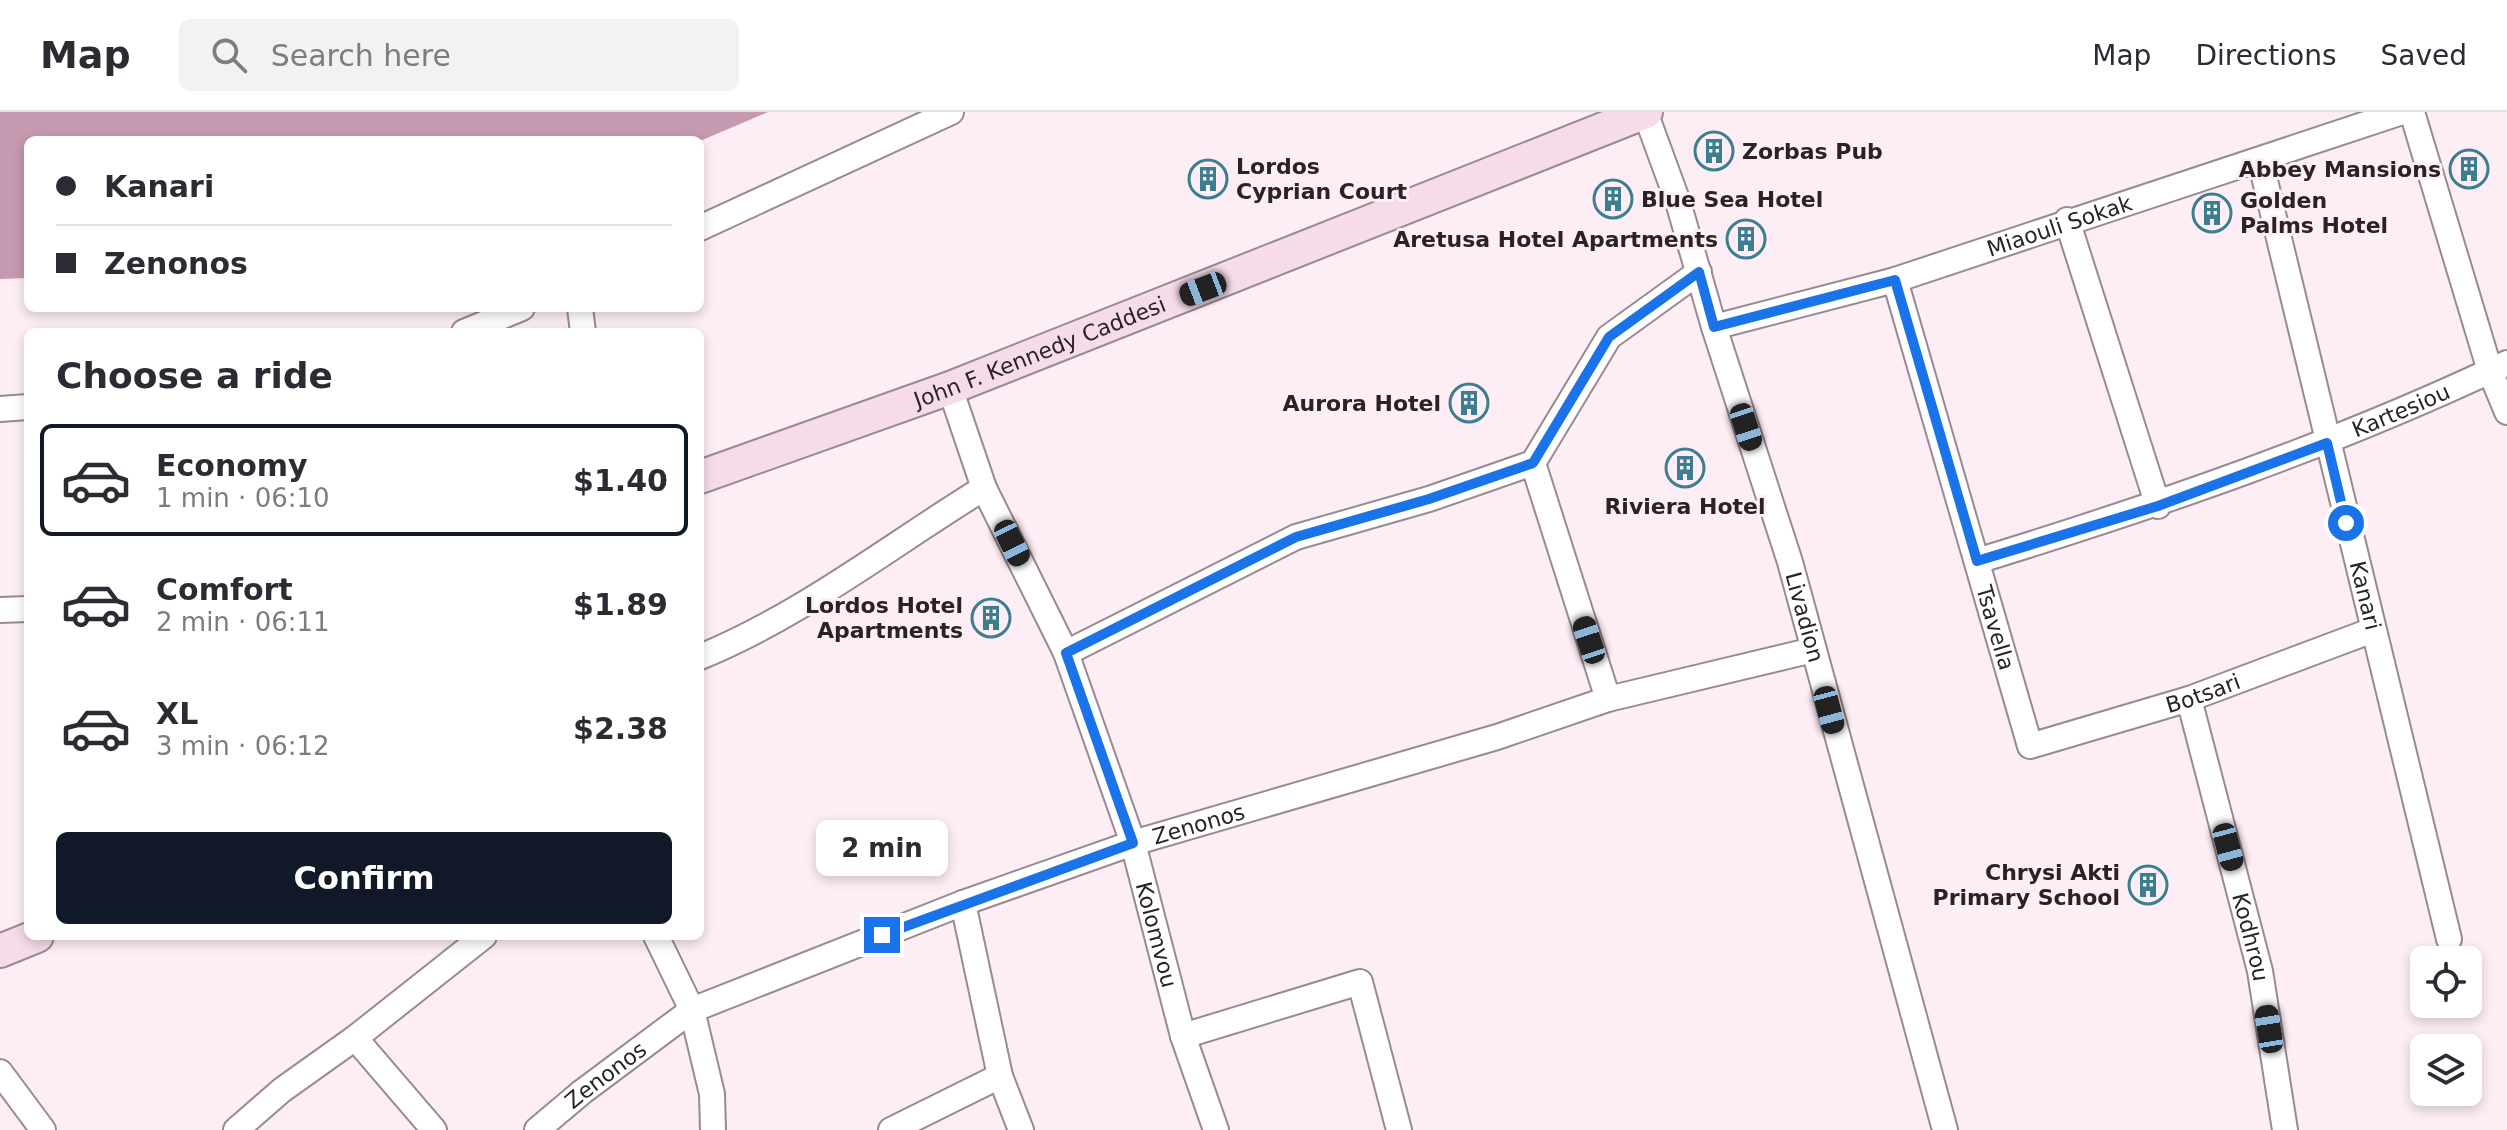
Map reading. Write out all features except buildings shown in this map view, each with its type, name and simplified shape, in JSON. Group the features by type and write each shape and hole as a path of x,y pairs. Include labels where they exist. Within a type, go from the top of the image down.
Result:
{"street":[{"path":"704,226 951,112"},
{"name":"Livadion","path":"1645,112 1678,202 1714,327 1790,562 1945,1130"},
{"name":"John F. Kennedy Caddesi","path":"704,476 950,388 1645,112"},
{"name":"Miaouli Sokak","path":"1714,327 1895,280 2067,220 2402,112"},
{"path":"2412,112 2498,367 2507,412"},
{"name":"Kanari","path":"2260,160 2449,939"},
{"path":"2067,220 2158,506"},
{"path":"1066,653 1296,537 1429,499 1533,463 1609,337 1699,272"},
{"name":"Tsavella","path":"1895,280 2030,746"},
{"path":"474,328 512,312"},
{"name":"Kartesiou","path":"1977,561 2158,506 2327,443 2498,367"},
{"name":"Kolomvou","path":"950,388 984,488 1066,653 1133,843 1183,1036 1216,1130"},
{"path":"0,409 24,407"},
{"path":"1533,463 1608,699"},
{"path":"704,655 730,645 821,592 984,488"},
{"path":"0,610 24,609"},
{"name":"Botsari","path":"2030,746 2189,699 2373,630"},
{"name":"Zenonos","path":"537,1130 582,1092 692,1010 963,903 1133,843 1497,737 1608,699 1813,650"},
{"name":"Kodhrou","path":"2189,699 2260,971 2285,1130"},
{"path":"963,903 1000,1076 1021,1130"},
{"path":"0,951 27,940"},
{"path":"236,1130 282,1090 355,1038 479,940"},
{"path":"658,940 692,1010 712,1094 713,1130"},
{"path":"1183,1036 1360,982 1399,1130"},
{"path":"355,1038 434,1130"},
{"path":"891,1130 1000,1076"},
{"path":"3,1083 43,1130"}],"shaded area":[{"path":"0,112 768,112 704,139 704,136 24,136 24,278 0,279"}],"place":[{"name":"Zorbas Pub","path":"1714,151"},
{"name":"Abbey Mansions","path":"2469,169"},
{"name":"Lordos Cyprian Court","path":"1208,179"},
{"name":"Blue Sea Hotel","path":"1613,199"},
{"name":"Golden Palms Hotel","path":"2212,213"},
{"name":"Aretusa Hotel Apartments","path":"1746,239"},
{"name":"Aurora Hotel","path":"1469,403"},
{"name":"Riviera Hotel","path":"1685,468"},
{"name":"Lordos Hotel Apartments","path":"991,618"},
{"name":"Chrysi Akti Primary School","path":"2148,885"}],"route":[{"path":"882,935 1133,843 1066,653 1296,537 1429,499 1533,463 1571,405 1609,337 1699,272 1714,327 1895,280 1977,561 2158,506 2327,443 2346,523"}]}
